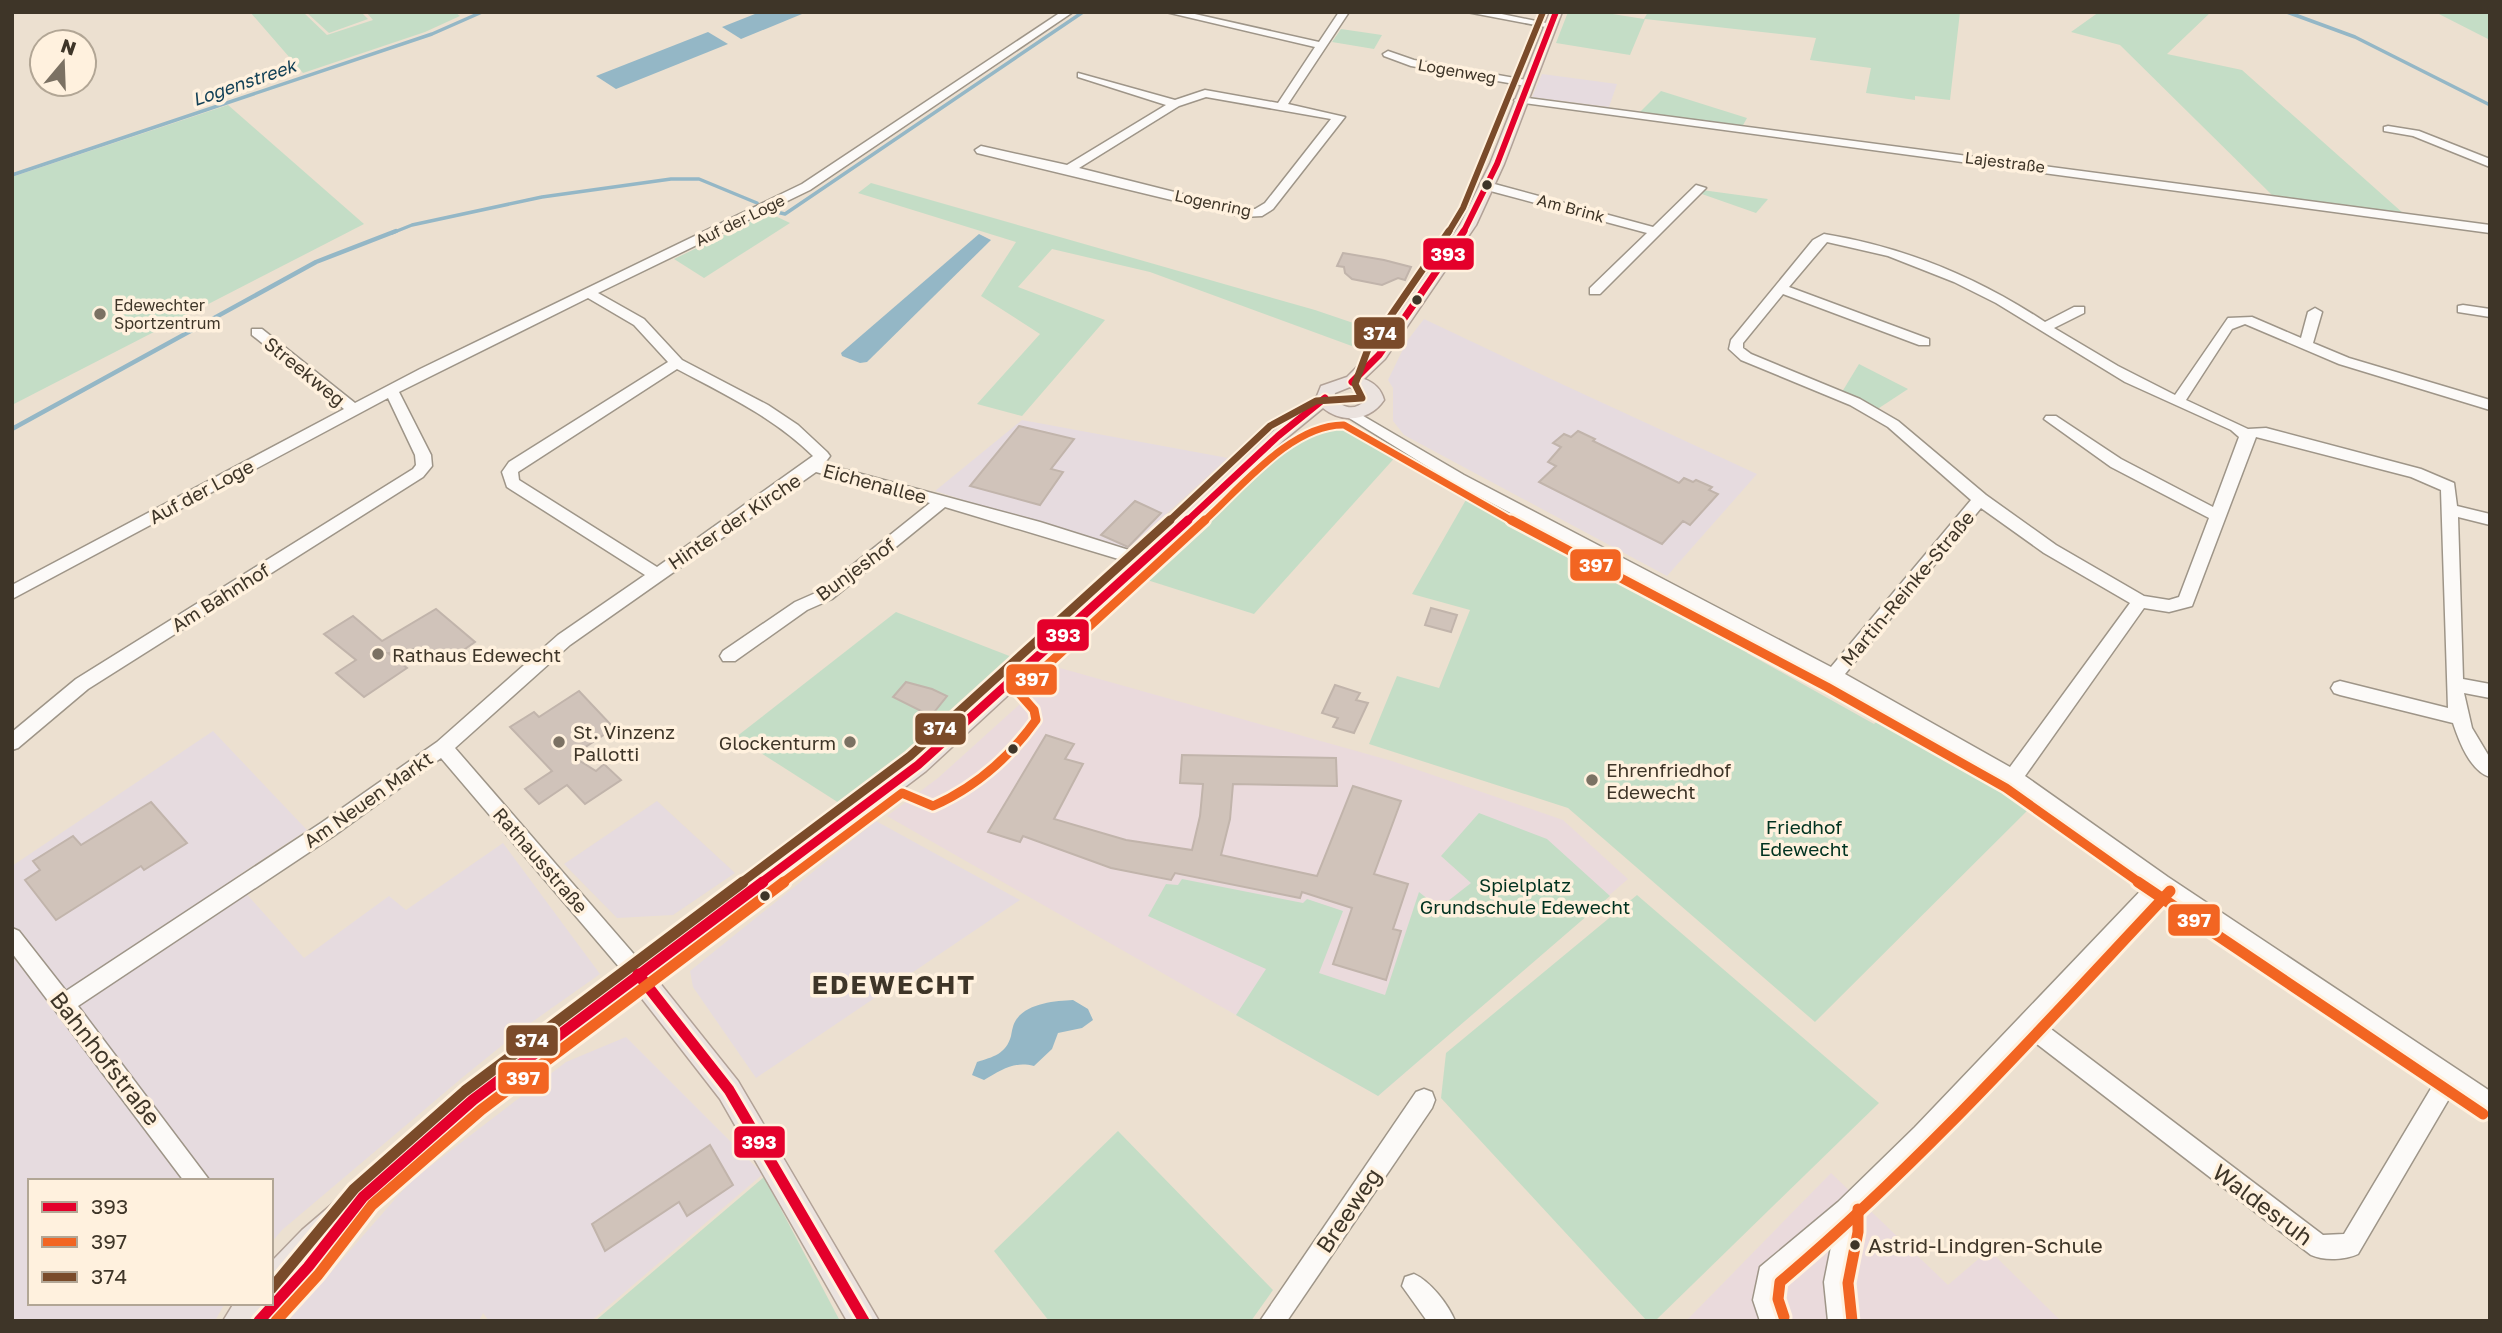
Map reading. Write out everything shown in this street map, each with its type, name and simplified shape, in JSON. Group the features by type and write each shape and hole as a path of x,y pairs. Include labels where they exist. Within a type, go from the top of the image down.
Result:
{"main road":[{"path":"1359,384 1447,259 1487,186 1553,19"},
{"path":"273,1278 480,1094 918,765 1293,424 1336,407 1368,409 1375,400 1359,384 1331,386 1336,407"},
{"path":"638,974 729,1090 864,1321"},
{"path":"259,1321 308,1268 363,1197"},
{"path":"238,1321 251,1305"}],"street":[{"name":"Auf der Loge","path":"12,593 391,390 806,187 1068,12"},
{"path":"1171,12 1320,45"},
{"path":"1282,105 1300,82 1320,45 1344,12"},
{"path":"1472,12 1553,19"},
{"name":"Logenweg","path":"1388,54 1411,63 1526,83"},
{"path":"1082,75 1175,104"},
{"name":"Logenring","path":"981,150 1069,169 1242,213 1258,214 1269,206 1339,117 1205,93 1175,104 1069,169"},
{"name":"Lajestraße","path":"1520,100 2490,229"},
{"path":"2388,129 2415,133 2490,163"},
{"name":"Am Brink","path":"1487,186 1655,231"},
{"path":"1595,291 1700,188"},
{"name":"Martin-Reinke-Straße","path":"2140,601 2050,549 1980,499 1893,424 1855,402 1746,357 1736,349 1736,343 1818,243 1824,238 1839,240 1887,252 1952,276 2045,327 2095,360 2178,402 2236,427 2247,436 2254,432 2266,433 2416,473 2449,487 2451,510"},
{"path":"1781,289 1924,342"},
{"name":"Eichenallee","path":"588,293 639,321 677,363 763,408 793,428 822,456 814,466 1145,561"},
{"path":"2463,309 2490,313"},
{"path":"2045,327 2079,310"},
{"path":"2305,346 2315,312"},
{"path":"2178,402 2233,321 2247,320 2305,346 2490,405"},
{"name":"Streekweg","path":"257,332 354,410"},
{"name":"Hinter der Kirche","path":"677,363 514,466 510,472 512,483 656,574 814,466"},
{"name":"Am Bahnhof","path":"12,743 82,684 418,473 424,466 423,455 391,390"},
{"path":"1336,407 1401,446 1833,676 2012,778 2161,883 2490,1104"},
{"path":"1368,409 1401,446"},
{"path":"2051,419 2116,463 2220,517"},
{"path":"2012,778 2140,601 2154,606 2186,602 2220,517 2247,436"},
{"name":"Martin-Reinke-Straße","path":"1833,676 1980,499"},
{"name":"Bunjeshof","path":"729,656 800,606 826,595 943,501"},
{"path":"2490,520 2451,510 2454,684 2459,718 2480,761 2490,770"},
{"name":"Am Neuen Markt","path":"64,1003 328,829 443,747 564,640 656,574"},
{"path":"2454,684 2490,691"},
{"path":"2340,688 2459,718"},
{"name":"Rathausstraße","path":"443,747 638,974"},
{"path":"1772,1321 1765,1300 1769,1276 1846,1210 2028,1025 2161,883"},
{"name":"Bahnhofstraße","path":"12,937 197,1179"},
{"name":"Waldesruh","path":"2028,1025 2319,1247 2350,1246 2449,1078"},
{"name":"Breeweg","path":"1272,1321 1424,1100"},
{"path":"1840,1321 1842,1310 1836,1282 1848,1231 1846,1210"},
{"path":"1414,1286 1443,1321"}],"shaded area":[{"path":"1542,74 1617,84 1609,107 1532,97"},
{"path":"1424,319 1757,474 1667,576 1404,435 1393,421 1393,388 1388,380 1407,341"},
{"path":"1022,420 1228,458 1126,551 935,491"},
{"path":"1060,668 1392,761 1563,820 1628,879 1378,1096 887,816 938,778"},
{"path":"213,731 307,830 233,879 304,958 389,896 406,910 503,843 600,974 525,1027 463,1077 282,1230 273,1241 273,1179 28,1179 28,1305 224,1305 215,1321 12,1321 12,866"},
{"path":"657,801 735,873 673,915 617,918 564,864"},
{"path":"876,821 1020,900 756,1078 693,987 690,971"},
{"path":"626,1037 763,1174 591,1321 489,1321 483,1313 479,1321 288,1321 411,1181 566,1062"},
{"name":"Astrid-Lindgren-Schule","path":"1831,1173 1948,1285 1989,1250 2061,1321 1686,1321"}],"green space":[{"path":"250,12 303,12 327,35 373,20 366,12 455,12 460,16 425,32 303,73"},
{"path":"306,12 361,12 368,19 329,33"},
{"path":"1568,12 1600,12 1644,19 1648,12 1960,12 1950,100 1915,96 1915,100 1866,93 1871,68 1810,60 1816,38 1645,19 1630,55 1556,43"},
{"path":"2099,12 2211,12 2167,54 2242,70 2404,214 2272,195 2120,45 2071,32"},
{"path":"2435,12 2490,12 2490,40"},
{"path":"1341,29 1382,35 1374,49 1332,42"},
{"path":"1661,91 1747,118 1742,127 1639,113"},
{"name":"Edewechter Sportzentrum","path":"228,105 364,224 12,405 12,177"},
{"path":"871,183 1315,310 1374,330 1360,349 1150,272 1052,249 1018,287 1105,320 1022,416 977,404 1040,334 981,296 1016,242 858,193"},
{"path":"1702,190 1768,199 1756,213 1699,193"},
{"path":"769,213 790,223 704,278 674,259"},
{"path":"1859,364 1908,389 1876,410 1842,392"},
{"path":"1332,422 1353,428 1399,453 1254,614 1144,579 1296,437 1312,427"},
{"name":"Friedhof Edewecht","path":"1471,491 1757,643 1747,653 1874,724 1884,714 1987,771 2036,802 1815,1022 1568,808 1369,744 1397,676 1439,688 1470,610 1412,594"},
{"path":"896,612 1012,657 947,724 839,803 736,737"},
{"name":"Spielplatz Grundschule Edewecht","path":"1479,813 1547,839 1610,896 1378,1096 1236,1015 1266,969 1148,916 1166,884 1178,885 1182,879 1303,903 1307,899 1343,911 1319,973 1385,995 1419,892 1439,908 1471,883 1441,856"},
{"path":"1637,895 1879,1103 1655,1321 1647,1321 1441,1098 1446,1053"},
{"path":"1118,1131 1273,1290 1251,1321 1049,1321 994,1251"},
{"path":"764,1177 840,1321 595,1321"}],"water":[{"path":"760,12 802,14 741,39 722,27"},
{"path":"708,32 728,44 616,89 596,76"},
{"path":"979,234 991,240 867,362 860,363 842,356 841,353"},
{"path":"1073,1000 1088,1009 1093,1020 1082,1028 1058,1033 1052,1049 1034,1066 1014,1066 984,1080 972,1075 977,1062 1006,1047 1014,1023 1021,1014 1034,1006"}],"building":[{"path":"1343,253 1411,267 1405,280 1398,278 1382,285 1352,279 1345,273 1344,267 1337,266"},
{"path":"1019,426 1074,439 1051,469 1063,472 1040,505 970,486"},
{"path":"1578,431 1679,483 1684,478 1693,482 1696,480 1712,487 1709,490 1718,494 1690,525 1683,521 1662,544 1539,482 1556,466 1548,462 1561,447 1553,443 1564,434 1571,437"},
{"path":"1135,501 1161,513 1128,547 1101,535"},
{"path":"1431,608 1457,615 1451,632 1425,625"},
{"name":"Rathaus Edewecht","path":"436,609 475,642 445,663 425,647 388,653 407,668 364,697 336,673 356,660 324,634 353,616 382,641"},
{"path":"906,682 947,696 931,716 893,697"},
{"path":"1335,685 1360,693 1356,700 1368,703 1354,733 1333,727 1338,718 1322,713"},
{"name":"St. Vinzenz Pallotti","path":"579,691 614,728 572,756 596,771 604,764 621,780 585,804 567,785 539,804 525,789 552,771 510,727 534,712 539,717"},
{"path":"1046,735 1074,744 1065,759 1083,764 1054,819 1126,840 1192,850 1200,816 1203,784 1180,783 1182,755 1336,758 1337,786 1233,784 1230,819 1221,855 1317,876 1353,786 1401,801 1374,874 1408,884 1393,929 1401,931 1386,980 1333,964 1352,908 1302,892 1300,898 1175,873 1171,880 1111,868 1023,836 1020,842 988,832"},
{"path":"151,802 187,843 144,870 141,866 56,920 25,880 40,870 33,861 73,836 81,845"},
{"path":"710,1145 733,1185 687,1216 679,1202 605,1251 592,1224"}],"waterway":[{"name":"Logenstreek","path":"12,175 432,34 482,12"},
{"path":"772,211 785,214 1083,12"},
{"path":"2287,12 2355,37 2490,105"},
{"path":"392,233 412,225 542,197 671,179 699,179 757,203"},
{"path":"12,429 316,262 396,231"}],"transit line":[{"name":"374","path":"273,1287 354,1189 465,1091 910,756 1115,572 1270,426 1316,401 1362,398 1355,384 1368,349 1430,263 1463,208 1543,12"},
{"name":"393","path":"1352,382 1379,355 1468,225 1497,164 1556,12"},
{"name":"393","path":"259,1321 308,1267 363,1197 473,1100 918,765 1123,581 1278,436 1325,398"},
{"name":"397","path":"276,1321 318,1275 372,1205 481,1110 902,793 933,806 977,782 1016,747 1036,720 1034,710 1018,692 1286,446 1313,430 1336,425 1344,425 1453,490 1827,687 2006,788 2154,893 2483,1114"},
{"name":"397","path":"1784,1317 1778,1299 1780,1282 1855,1219 1932,1144 2170,891"},
{"name":"393","path":"638,974 729,1090 864,1321"},
{"name":"397","path":"1852,1321 1848,1283 1858,1232 1858,1209"}],"place":[{"name":"Edewechter Sportzentrum","path":"100,314"},
{"name":"Rathaus Edewecht","path":"378,654"},
{"name":"St. Vinzenz Pallotti","path":"559,742"},
{"name":"Glockenturm","path":"850,742"},
{"name":"Ehrenfriedhof Edewecht","path":"1592,780"},
{"name":"Astrid-Lindgren-Schule","path":"1855,1245"}],"district":[{"name":"EDEWECHT","path":"894,984"}]}
